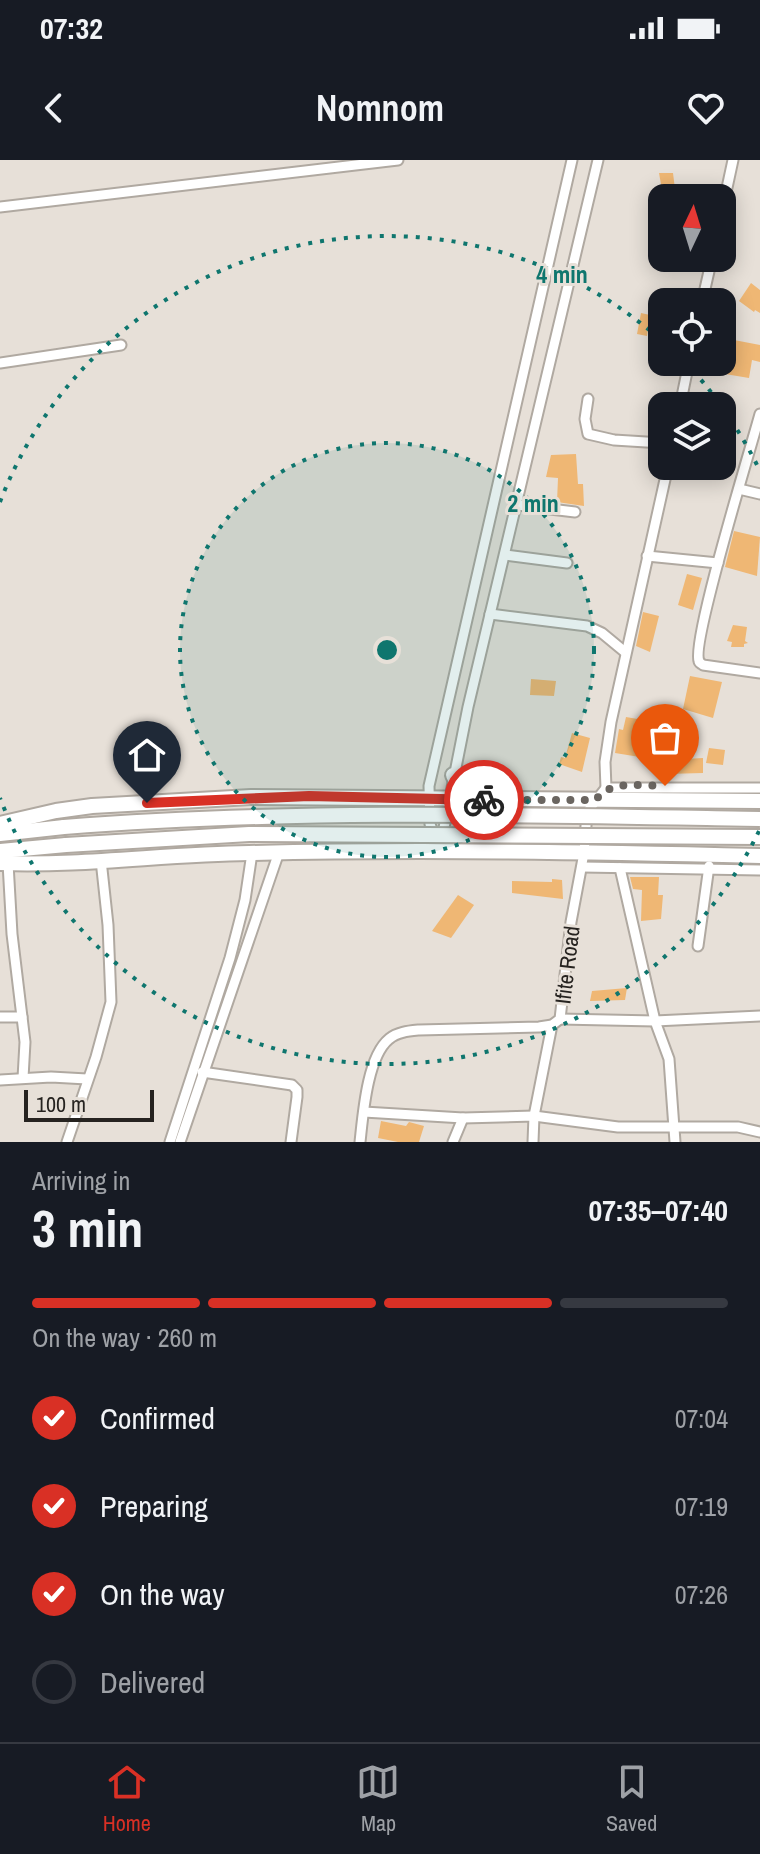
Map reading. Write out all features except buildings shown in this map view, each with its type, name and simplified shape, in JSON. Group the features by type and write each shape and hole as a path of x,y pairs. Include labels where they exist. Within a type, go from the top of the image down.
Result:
{"highway":[{"path":"453,775 469,800"},
{"path":"0,824 56,811 174,801 309,796 577,800 592,806 610,794 760,801"},
{"path":"0,834 181,818 278,816 760,819"},
{"path":"3,859 66,845 249,834 760,837"},
{"path":"3,859 62,864 279,852 440,853 709,862 760,856"}],"street":[{"path":"0,207 398,160"},
{"path":"440,853 430,824 428,799 572,160"},
{"path":"440,853 453,775 598,160"},
{"path":"728,184 733,160"},
{"path":"0,363 121,345"},
{"path":"588,399 585,427 594,437 648,442"},
{"path":"760,414 701,630 699,662 760,673"},
{"path":"665,480 625,652 605,762 610,794 760,788"},
{"path":"739,489 760,494"},
{"path":"517,505 575,512"},
{"path":"505,555 567,563"},
{"path":"647,556 718,563"},
{"path":"490,614 587,626 602,633 625,652"},
{"name":"Ifite Road","path":"360,1142 373,1067 388,1039 401,1032 556,1022 592,806"},
{"path":"170,1142 259,915 279,852"},
{"path":"180,1142 242,910 252,853"},
{"path":"3,859 25,1042 23,1078"},
{"path":"67,1142 111,1002 109,937 101,860"},
{"path":"583,860 620,868 709,862 760,870"},
{"path":"698,946 709,862"},
{"path":"620,868 655,1021 669,1059 675,1142"},
{"path":"248,881 268,887"},
{"path":"242,910 259,915"},
{"path":"533,1142 534,1116 556,1022 760,1016"},
{"path":"0,1017 22,1017"},
{"path":"199,1071 292,1085 297,1090 297,1097 291,1142"},
{"path":"0,1080 87,1079"},
{"path":"364,1112 463,1118 534,1116 618,1127 738,1127 760,1132"},
{"path":"453,1142 463,1118"}],"way so far":[{"path":"484,800 596,800 606,788 615,786 665,786"}],"route":[{"path":"147,803 309,796 484,800"}]}
